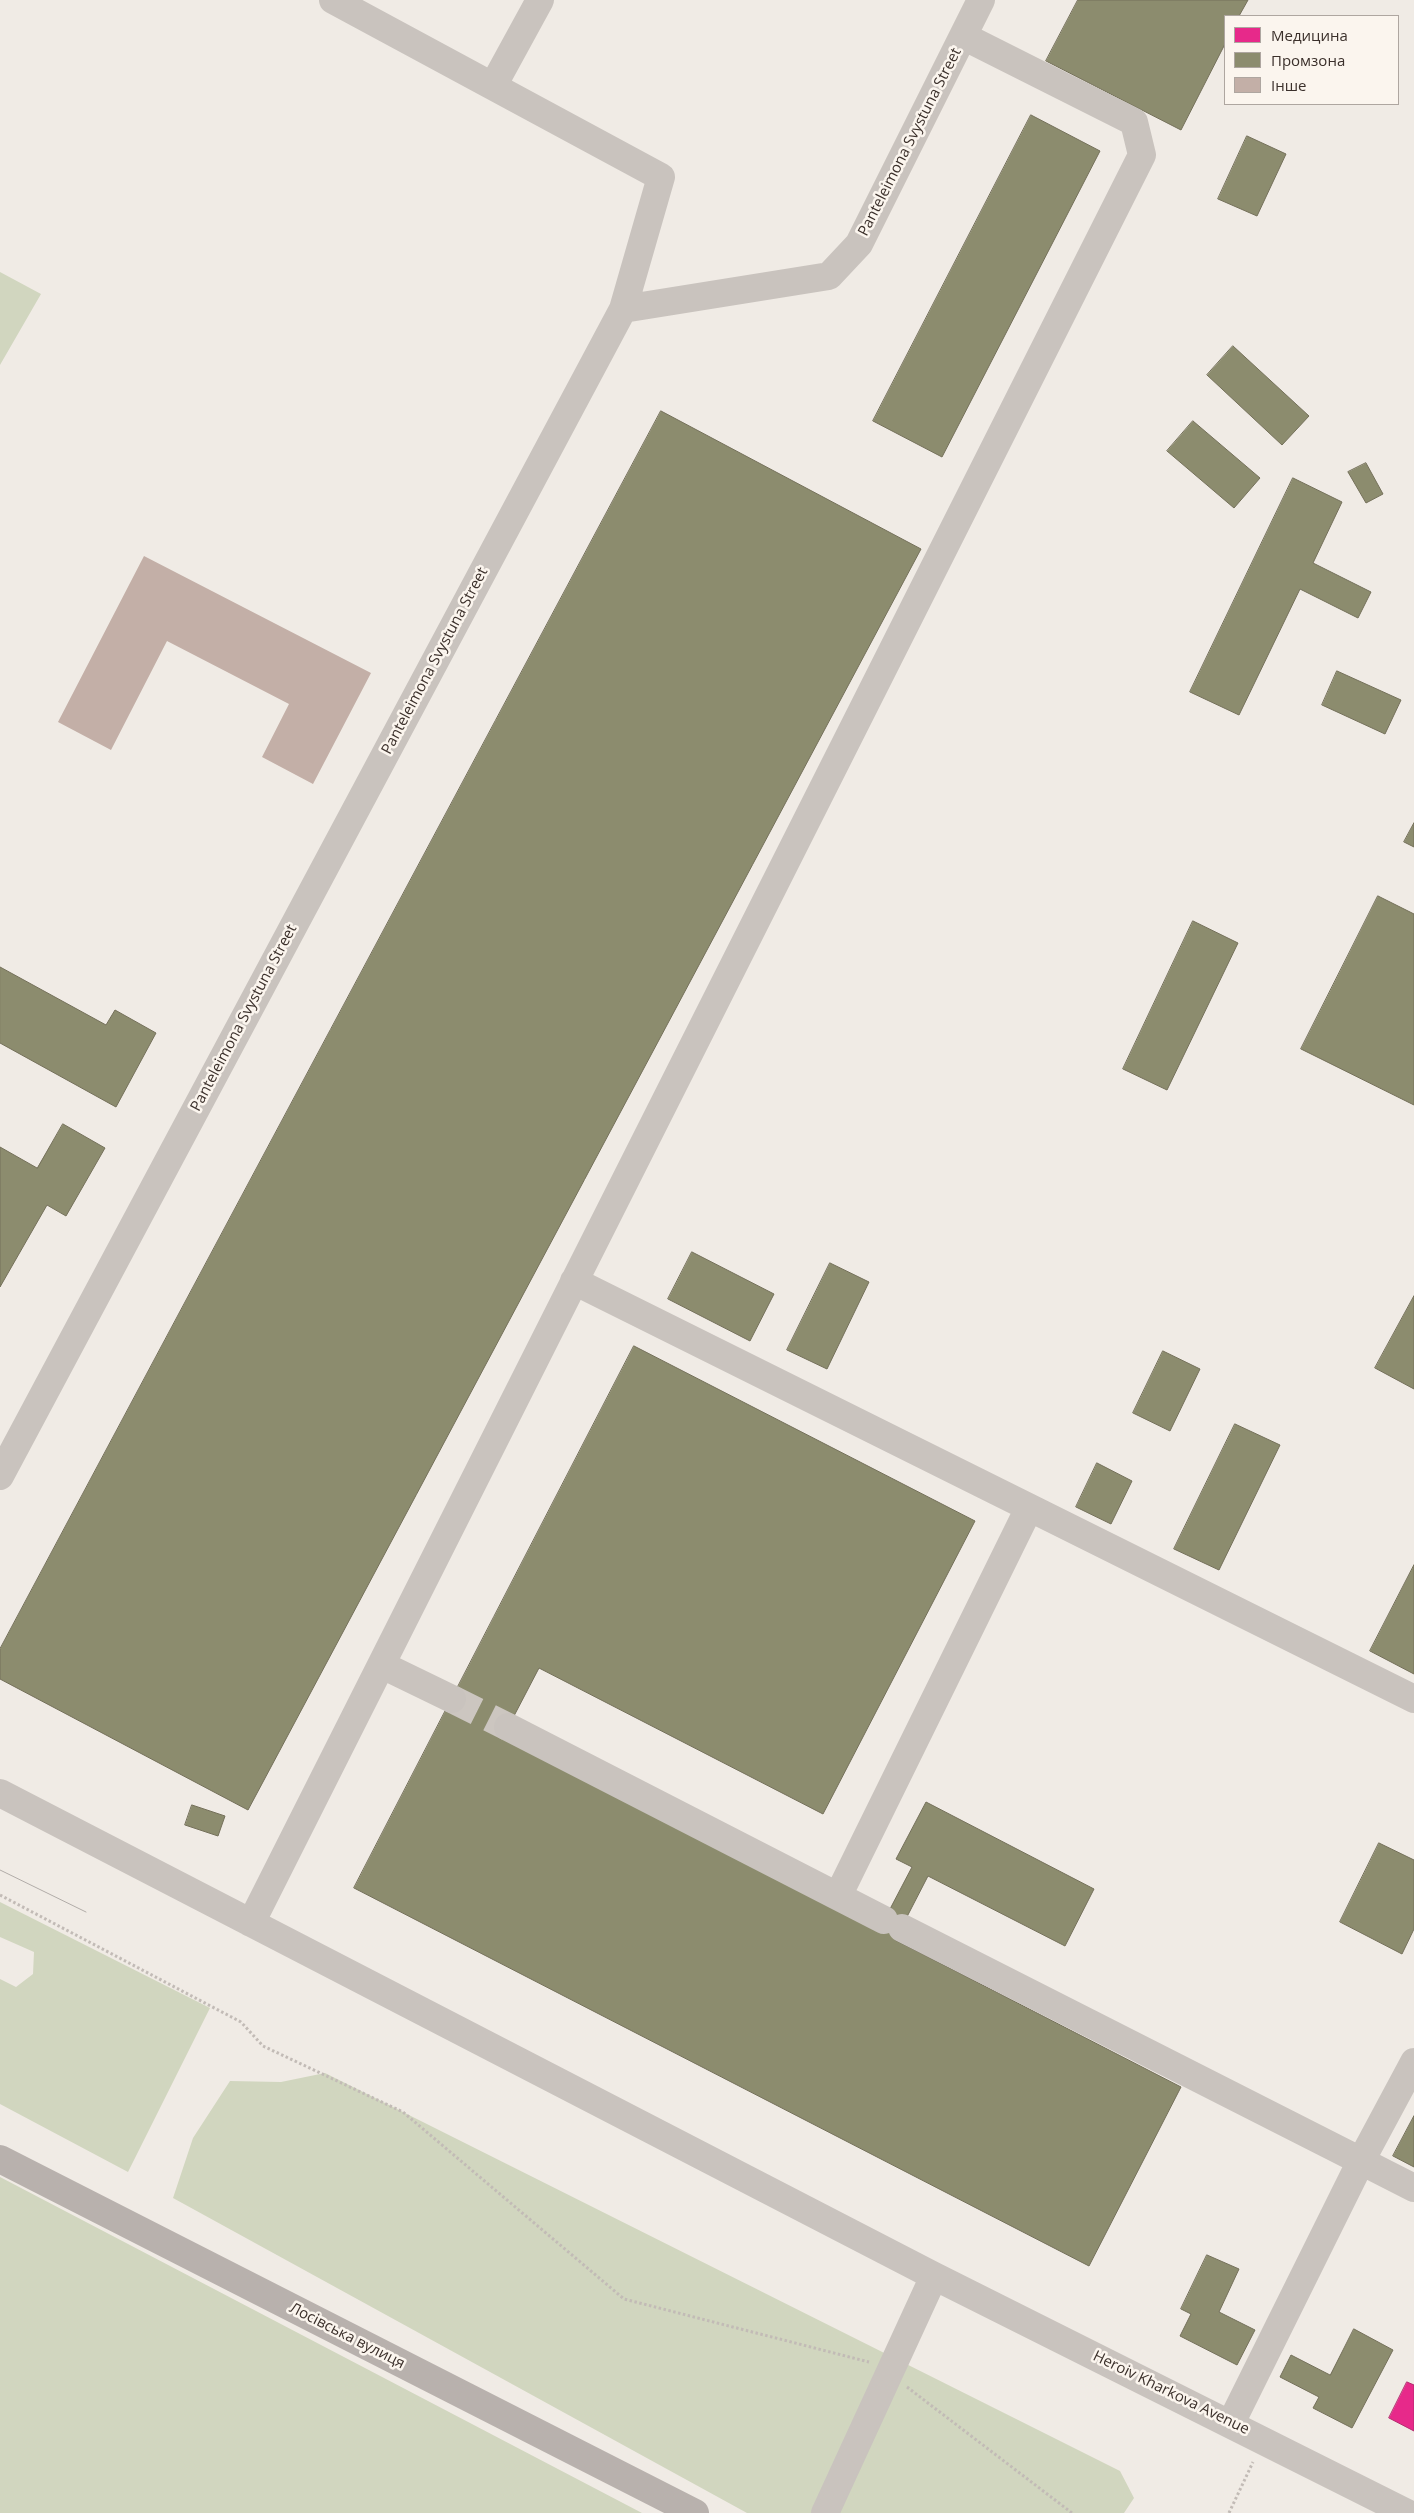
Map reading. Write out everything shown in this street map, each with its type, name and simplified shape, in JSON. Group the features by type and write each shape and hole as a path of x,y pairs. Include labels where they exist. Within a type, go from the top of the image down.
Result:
{"main road":[{"name":"Лосівська вулиця","path":"0,2159 695,2513"}],"street":[{"path":"334,0 661,177 623,309"},
{"path":"493,86 540,0"},
{"name":"Panteleimona Svystuna Street","path":"0,1476 623,309 829,276 859,244 982,0"},
{"path":"250,1923 1142,155 1134,122 963,36"},
{"path":"574,1281 1414,1700"},
{"path":"838,1896 1029,1508"},
{"path":"384,1666 452,1699"},
{"path":"508,1727 1414,2188"},
{"name":"Heroiv Kharkova Avenue","path":"0,1794 934,2276 1264,2439 1407,2513"},
{"path":"1231,2423 1361,2161 1414,2062"},
{"path":"825,2513 934,2276"}],"path":[{"path":"0,1895 241,2022 263,2046 402,2112 624,2299 878,2364 1072,2513"},
{"path":"1229,2513 1264,2439"}],"green space":[{"path":"0,272 41,294 0,365"},
{"path":"0,1902 210,2008 128,2172 0,2104 0,1979 16,1987 33,1974 34,1952 0,1937"},
{"path":"325,2073 1120,2471 1134,2498 1124,2513 747,2513 173,2198 193,2138 230,2081 281,2082"},
{"path":"0,2177 642,2513 0,2513"}],"building: Медицина":[{"path":"1407,2382 1414,2385 1414,2431 1389,2418"}],"building: Промзона":[{"path":"1078,0 1248,0 1240,15 1224,15 1224,46 1181,130 1046,61"},
{"path":"1031,115 1100,151 942,457 873,421"},
{"path":"1247,136 1286,154 1257,216 1218,199"},
{"path":"1233,346 1309,416 1282,445 1207,375"},
{"path":"661,411 921,549 248,1810 0,1679 0,1649"},
{"path":"1193,421 1260,478 1234,508 1167,451"},
{"path":"1366,463 1383,494 1366,503 1348,472"},
{"path":"1293,478 1342,502 1313,563 1371,592 1358,618 1300,589 1239,715 1190,692"},
{"path":"1337,671 1401,700 1385,734 1322,705"},
{"path":"1414,823 1414,847 1404,842"},
{"path":"1378,896 1414,914 1414,1105 1301,1049"},
{"path":"1193,921 1238,943 1167,1090 1123,1069"},
{"path":"0,967 106,1025 115,1010 156,1033 116,1107 0,1043"},
{"path":"63,1124 105,1148 66,1216 47,1205 0,1287 0,1147 37,1168"},
{"path":"692,1252 774,1294 750,1341 668,1299"},
{"path":"830,1263 869,1282 827,1369 787,1350"},
{"path":"1414,1296 1414,1389 1375,1368"},
{"path":"634,1346 975,1521 823,1814 539,1668 503,1737 879,1930 912,1867 896,1859 926,1802 1094,1889 1065,1946 928,1876 895,1940 1181,2087 1089,2266 354,1888"},
{"path":"1163,1351 1200,1369 1170,1431 1133,1413"},
{"path":"1235,1424 1280,1445 1219,1570 1174,1549"},
{"path":"1097,1463 1132,1481 1111,1524 1076,1507"},
{"path":"1414,1565 1414,1674 1370,1651"},
{"path":"192,1805 225,1816 218,1836 185,1825"},
{"path":"1379,1843 1414,1860 1414,1929 1402,1954 1340,1922"},
{"path":"1414,2116 1414,2167 1393,2156"},
{"path":"1207,2255 1239,2269 1219,2312 1255,2330 1237,2365 1180,2336 1191,2314 1181,2309"},
{"path":"1354,2329 1393,2350 1352,2428 1313,2408 1319,2397 1280,2377 1291,2355 1330,2375"}],"building: Інше":[{"path":"144,556 371,673 313,784 262,757 289,704 167,641 111,750 58,722"}],"tunnel":[{"path":"452,1699 508,1727"}],"tram line":[{"path":"0,1870 86,1912"}]}
